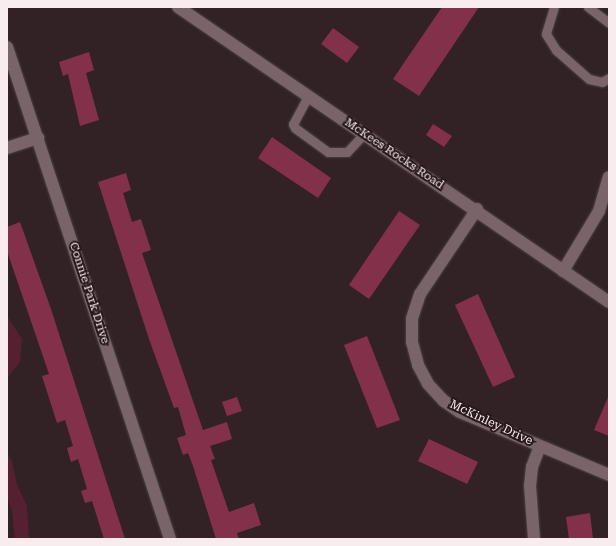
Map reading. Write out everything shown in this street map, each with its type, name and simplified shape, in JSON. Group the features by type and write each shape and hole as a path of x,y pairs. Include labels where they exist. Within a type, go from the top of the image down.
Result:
{"street":[{"name":"McKees Rocks Road","path":"178,7 477,209 609,302"},
{"name":"Connie Park Drive","path":"7,47 170,539"},
{"path":"7,148 38,138"},
{"path":"563,271 599,210 609,177"},
{"name":"McKinley Drive","path":"477,209 420,294 412,319 412,342 418,365 428,384 444,401 460,412 609,475"},
{"path":"534,539 530,486 532,467 540,446"}],"lane":[{"path":"554,7 546,34 556,50 589,79 602,82 609,78"},
{"path":"588,7 609,23"},
{"path":"308,96 293,124 295,128 328,152 346,152 364,134"}],"shaded area":[{"path":"7,316 22,339 20,362 7,378"},
{"path":"7,452 12,461 17,485 27,506 29,539 15,539 12,511 7,497"}],"building":[{"path":"442,7 479,7 419,96 393,79"},
{"path":"333,28 359,47 347,63 321,44"},
{"path":"89,52 94,70 86,73 99,120 80,126 68,74 63,76 59,62"},
{"path":"433,124 452,136 444,147 426,135"},
{"path":"272,137 331,178 318,198 258,158"},
{"path":"126,173 131,190 123,193 132,222 141,219 151,250 142,253 203,430 227,422 232,439 210,446 215,459 211,460 229,512 254,503 261,525 237,533 239,539 216,539 188,453 183,455 177,438 186,435 178,407 174,408 149,339 98,182"},
{"path":"399,211 420,225 369,299 349,285"},
{"path":"20,222 51,309 125,539 104,539 92,501 85,503 81,491 87,489 78,459 71,462 67,448 73,446 65,420 57,423 42,376 49,374 7,251 7,227"},
{"path":"478,294 515,377 493,387 455,305"},
{"path":"367,336 400,420 377,428 344,345"},
{"path":"609,395 609,436 594,430"},
{"path":"237,397 242,411 227,416 222,402"},
{"path":"429,439 478,462 467,484 418,461"},
{"path":"590,513 593,539 569,539 566,517"}]}
